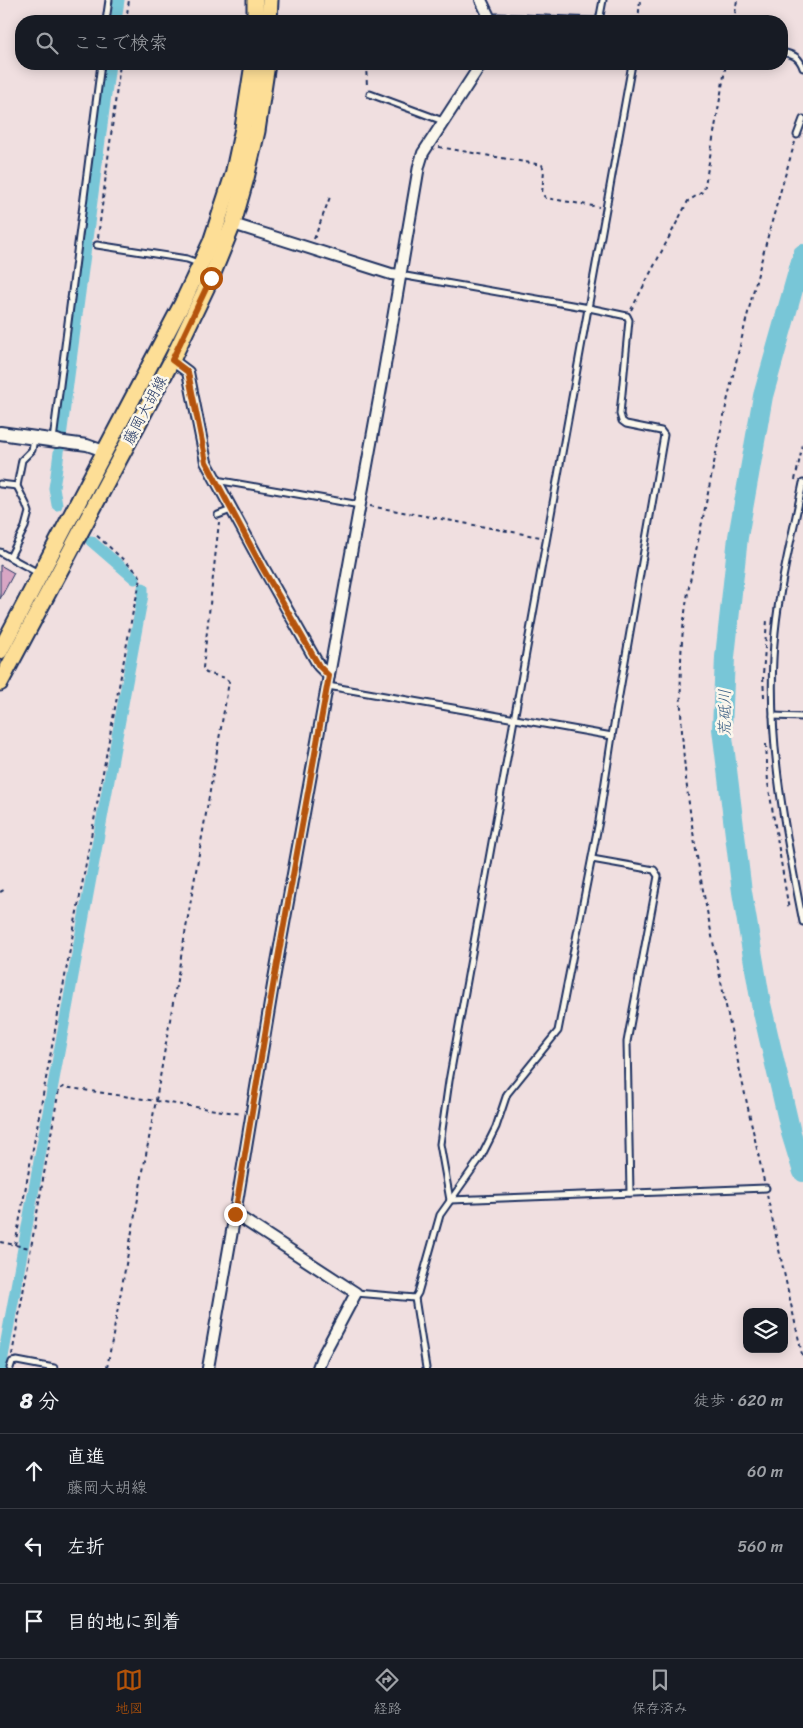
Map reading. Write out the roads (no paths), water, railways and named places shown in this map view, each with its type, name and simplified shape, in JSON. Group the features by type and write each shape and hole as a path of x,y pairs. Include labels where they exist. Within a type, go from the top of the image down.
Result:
{"main road":[{"path":"255,0 255,15"},
{"path":"269,15 270,0"},
{"name":"藤岡大胡線","path":"0,651 7,631 40,574 165,338 201,264 219,220 233,175 244,128 252,70"},
{"name":"藤岡大胡線","path":"0,683 172,360 211,278 234,224 257,131 266,70"}],"street":[{"path":"482,0 488,15"},
{"path":"208,1368 276,970 419,166 423,152 477,70"},
{"path":"234,224 391,274 400,275"},
{"path":"172,360 188,372 206,462 231,510 328,681"},
{"path":"0,434 87,445 104,450"},
{"path":"235,1214 356,1293 318,1368"}],"lane":[{"path":"107,15 109,0"},
{"path":"600,15 604,0"},
{"path":"788,54 796,56 803,68"},
{"path":"58,441 99,70"},
{"path":"450,1200 440,1144 451,1072 631,70"},
{"path":"370,94 444,122"},
{"path":"798,135 803,119"},
{"path":"97,245 187,258 201,264"},
{"path":"400,275 627,316 629,320 620,414 622,421 626,424 661,431 664,435 592,859 558,1031 507,1094 496,1127 481,1157 440,1215 415,1298 426,1368"},
{"path":"10,557 26,527 28,512 17,486 22,460 32,450 34,438"},
{"path":"215,480 360,505"},
{"path":"803,483 775,632 773,716 776,761 783,811 803,922"},
{"path":"0,484 17,486"},
{"path":"218,515 231,510"},
{"path":"0,552 40,574"},
{"path":"328,681 515,719 612,736"},
{"path":"773,716 803,717"},
{"path":"592,859 654,870 658,876 627,1042 630,1193"},
{"path":"450,1200 766,1188"},
{"path":"356,1293 415,1298"},
{"path":"11,1365 17,1361 54,1368"}],"waterway":[{"path":"117,15 119,0"},
{"path":"57,505 54,488 109,70"},
{"name":"荒砥川","path":"803,254 763,396 738,537 725,657 722,729 742,892 761,1004 791,1133 803,1172"},
{"path":"91,541 135,579"},
{"path":"1,1368 143,588"}]}
